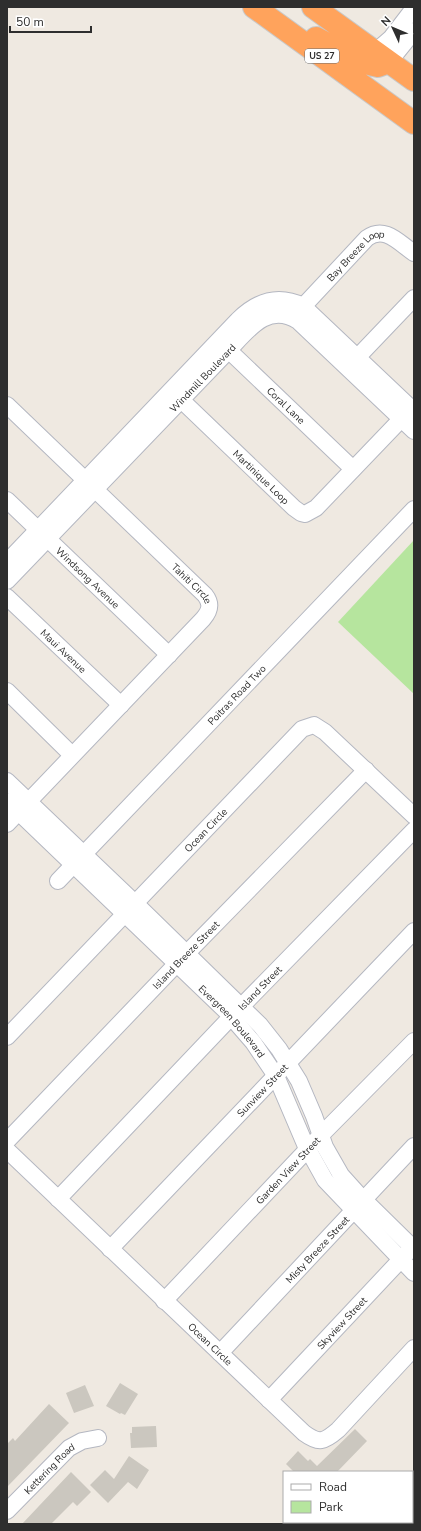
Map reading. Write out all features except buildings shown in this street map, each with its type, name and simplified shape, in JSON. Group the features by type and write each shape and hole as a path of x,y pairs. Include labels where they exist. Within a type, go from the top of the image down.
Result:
{"highway":[{"name":"US 27","path":"254,7 414,123"},
{"path":"268,7 318,39 361,62 378,66 382,57"},
{"path":"312,7 414,80"}],"street":[{"path":"382,57 390,38 414,8"},
{"path":"382,57 414,31"},
{"name":"Bay Breeze Loop","path":"298,312 367,238 372,235 377,233 388,235 414,253"},
{"path":"352,362 414,298"},
{"path":"298,312 304,326 352,362 410,410 414,431"},
{"name":"Windmill Boulevard","path":"7,581 43,534 224,345 266,317 298,312"},
{"name":"Coral Lane","path":"224,345 353,469"},
{"name":"Martinique Loop","path":"176,395 301,513 305,514 312,511 353,469"},
{"name":"Tahiti Circle","path":"7,405 208,598 210,607 207,615 121,705 72,755 18,805 7,824"},
{"path":"353,469 410,410"},
{"name":"Windsong Avenue","path":"7,500 169,655"},
{"name":"Poitras Road Two","path":"58,881 414,509"},
{"name":"Windmill Boulevard","path":"7,562 43,534"},
{"name":"Maui Avenue","path":"7,597 121,705"},
{"path":"7,692 72,755"},
{"name":"Ocean Circle","path":"7,1037 302,729 314,725 326,732 414,816"},
{"name":"Island Breeze Street","path":"7,1141 366,770"},
{"name":"Evergreen Boulevard","path":"7,782 18,805 78,859 237,1012 260,1025 300,1081 325,1147 358,1205 414,1273"},
{"name":"Island Street","path":"58,1199 414,830"},
{"name":"Sunview Street","path":"110,1249 276,1076 287,1062 414,931"},
{"name":"Evergreen Boulevard","path":"237,1012 253,1042 276,1076 308,1150 326,1180 413,1247"},
{"name":"Garden View Street","path":"164,1301 321,1135 414,1041"},
{"name":"Misty Breeze Street","path":"220,1353 414,1146"},
{"name":"Ocean Circle","path":"7,1150 164,1301 313,1440 320,1441 329,1438 338,1430 414,1348"},
{"name":"Skyview Street","path":"269,1400 413,1247"},
{"name":"Kettering Road","path":"7,1511 69,1448 82,1441 98,1438"}],"green space":[{"path":"414,540 414,694 338,622"}]}
